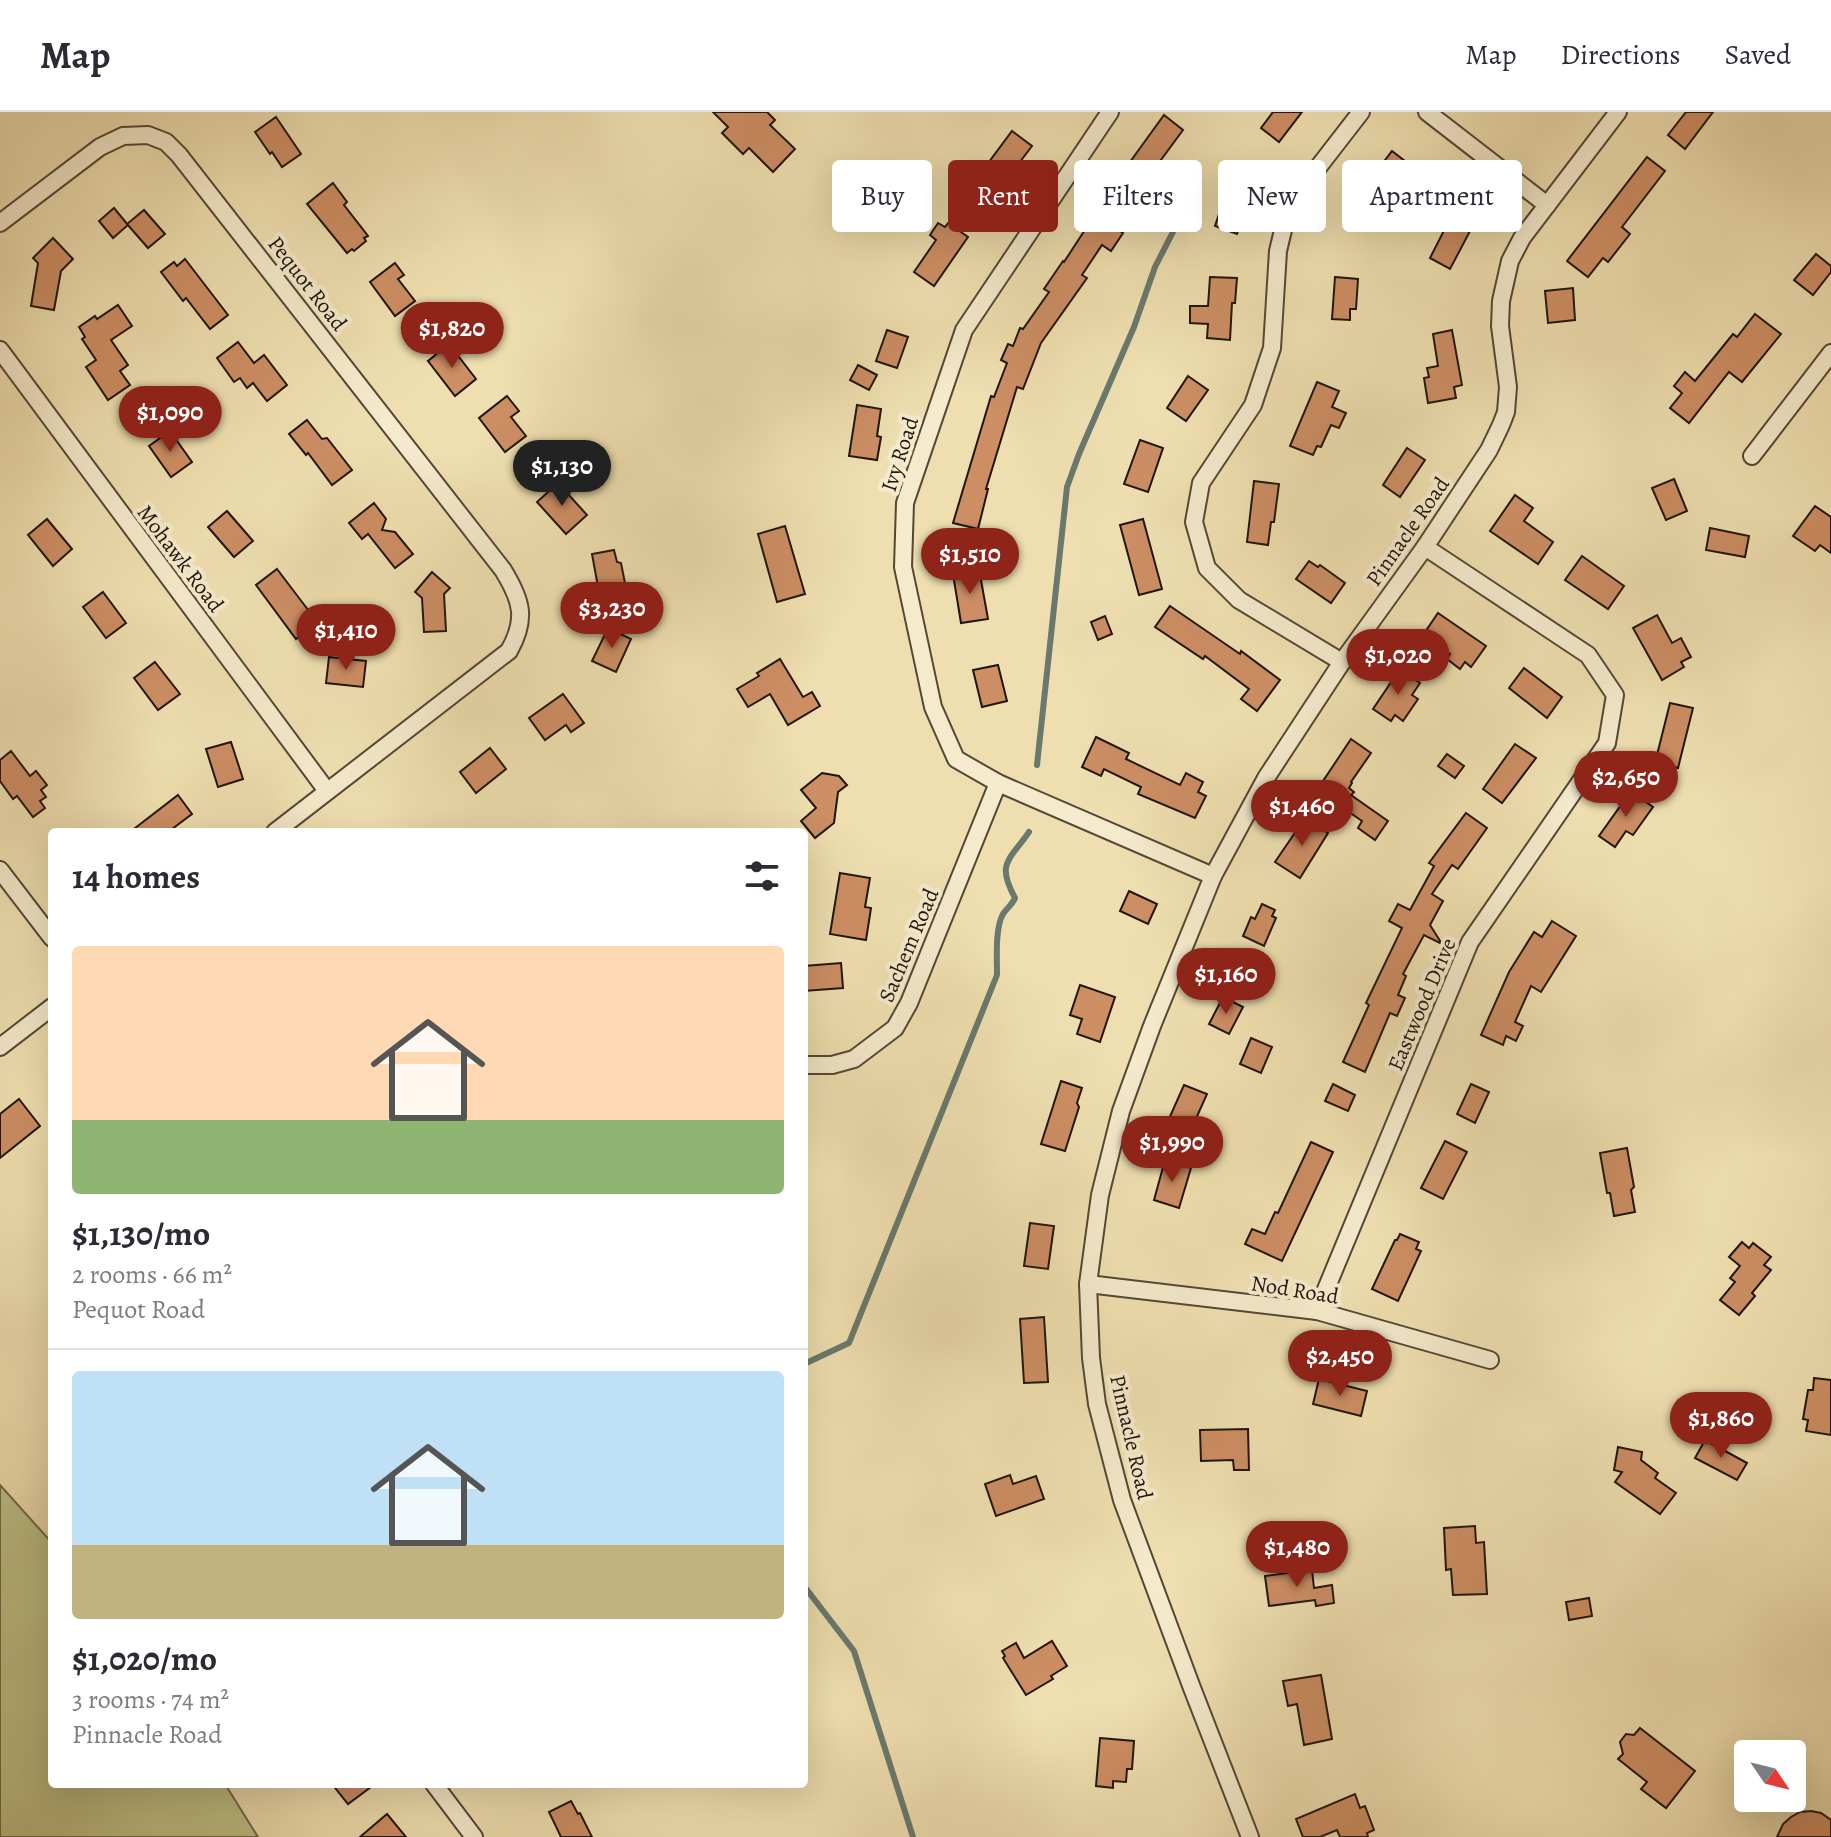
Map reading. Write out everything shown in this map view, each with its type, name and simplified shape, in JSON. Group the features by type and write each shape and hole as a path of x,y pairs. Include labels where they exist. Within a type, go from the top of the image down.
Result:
{"street":[{"name":"Ivy Road","path":"1110,112 964,330 905,503 903,567 933,707 956,759 998,783 1213,876"},
{"path":"1342,662 1239,600 1207,568 1194,522 1201,483 1253,405 1272,348 1278,251 1289,205 1361,112"},
{"path":"1427,112 1547,205"},
{"name":"Pinnacle Road","path":"1250,1837 1122,1500 1097,1404 1091,1358 1088,1284 1100,1195 1121,1111 1213,876 1266,778 1489,450 1506,412 1508,387 1500,326 1501,301 1510,261 1522,238 1618,112"},
{"name":"Pequot Road","path":"0,223 100,147 123,136 148,135 166,142 189,167 503,570 516,591 521,619 509,651 280,828"},
{"name":"Mohawk Road","path":"0,350 327,791"},
{"path":"1752,456 1831,353"},
{"name":"Eastwood Drive","path":"1317,1311 1470,942 1607,743 1615,695 1588,655 1425,547"},
{"name":"Sachem Road","path":"808,1065 832,1065 854,1059 895,1028 909,1003 998,783"},
{"path":"0,870 48,933"},
{"path":"0,1047 48,1010"},
{"name":"Nod Road","path":"1088,1284 1317,1311 1490,1360"},
{"path":"437,1788 474,1837"}],"green space":[{"path":"0,1485 48,1539 48,1788 227,1788 258,1837 0,1837"}],"building":[{"path":"713,112 767,112 775,120 770,125 795,149 773,172 749,148 743,154 722,133 728,127"},
{"path":"1273,112 1302,112 1279,142 1261,128"},
{"path":"1686,112 1713,112 1685,149 1668,135"},
{"path":"1164,115 1183,130 1161,160 1131,160"},
{"path":"276,117 301,154 282,167 255,132"},
{"path":"1012,131 1032,146 1021,160 990,160"},
{"path":"1392,151 1404,160 1385,160"},
{"path":"1647,157 1665,171 1622,227 1630,234 1608,262 1603,258 1588,277 1567,261"},
{"path":"333,183 347,202 344,205 368,236 354,251 352,249 347,253 307,204"},
{"path":"114,208 128,225 113,238 99,221"},
{"path":"144,210 165,234 148,248 127,224"},
{"path":"938,223 945,227 948,223 948,232 961,232 968,237 934,286 914,272 936,240 930,235"},
{"path":"1084,232 1123,233 1111,251 1102,245 1082,275 1087,278 1041,343 1023,389 1017,387 986,489 978,529 953,523 991,396 994,397 1007,363 1001,360 1008,344 1013,346 1020,328 1023,329 1049,292 1044,289"},
{"path":"1443,232 1470,232 1450,269 1430,258"},
{"path":"53,238 73,259 61,271 54,310 31,306 38,263 33,258"},
{"path":"1816,254 1831,266 1831,272 1813,295 1794,280"},
{"path":"185,259 228,315 210,329 161,272 174,262 177,266"},
{"path":"395,263 404,275 398,279 415,301 395,316 370,282"},
{"path":"1210,277 1237,278 1230,340 1207,338 1208,324 1190,323 1190,306 1208,306"},
{"path":"1335,277 1358,279 1356,309 1350,309 1350,320 1332,319"},
{"path":"1573,288 1575,320 1548,323 1545,291"},
{"path":"118,305 132,326 111,340 128,365 120,371 130,385 108,400 86,367 96,360 82,339 85,337 79,327"},
{"path":"1755,314 1781,334 1742,382 1729,372 1689,423 1670,408 1682,393 1674,386 1685,372 1695,381 1733,334 1737,337"},
{"path":"887,330 908,337 897,368 876,361"},
{"path":"1452,330 1462,385 1454,387 1456,398 1428,403 1424,378 1429,377 1427,368 1438,366 1433,334"},
{"path":"238,342 254,363 264,355 287,385 267,401 253,383 247,388 240,378 234,382 217,358"},
{"path":"449,344 476,379 455,396 428,361"},
{"path":"858,365 877,375 869,390 850,380"},
{"path":"1188,376 1208,390 1186,421 1167,408"},
{"path":"1317,382 1339,391 1332,407 1346,413 1339,428 1331,425 1321,447 1317,446 1313,455 1290,446"},
{"path":"507,396 519,411 511,417 526,436 505,452 479,418"},
{"path":"857,405 881,409 877,460 849,456"},
{"path":"307,420 322,439 327,438 352,470 332,485 289,434"},
{"path":"170,431 192,462 171,477 149,446"},
{"path":"1140,440 1163,448 1148,492 1124,484"},
{"path":"1407,448 1425,460 1400,497 1383,485"},
{"path":"1674,479 1687,511 1666,520 1652,488"},
{"path":"1254,481 1279,484 1268,545 1247,542"},
{"path":"558,483 587,515 566,534 537,502"},
{"path":"1515,495 1533,508 1524,521 1553,542 1538,564 1490,531"},
{"path":"374,503 386,519 382,530 395,532 413,554 395,568 368,534 362,539 349,523"},
{"path":"1815,506 1831,517 1831,553 1820,545 1815,551 1793,536"},
{"path":"227,511 253,541 234,557 208,527"},
{"path":"47,519 72,549 53,566 28,535"},
{"path":"1143,519 1162,589 1139,595 1120,525"},
{"path":"785,526 805,594 777,602 758,534"},
{"path":"1710,528 1749,536 1745,557 1706,550"},
{"path":"614,550 617,562 621,563 627,593 600,598 592,554"},
{"path":"1582,556 1624,586 1608,609 1565,580"},
{"path":"1309,561 1345,583 1331,603 1296,579"},
{"path":"277,569 318,623 296,639 256,585"},
{"path":"979,569 988,619 961,623 953,574"},
{"path":"432,572 450,588 444,594 446,631 424,632 422,598 415,592"},
{"path":"103,592 126,623 106,638 83,607"},
{"path":"1170,606 1280,680 1257,711 1241,699 1249,689 1205,656 1203,659 1155,627"},
{"path":"1438,613 1486,646 1471,667 1465,662 1460,669 1447,659 1450,654 1423,635"},
{"path":"1657,615 1672,643 1681,638 1691,657 1681,662 1684,667 1662,680 1633,628"},
{"path":"1105,616 1112,634 1098,640 1091,622"},
{"path":"608,628 631,639 616,672 592,661"},
{"path":"329,657 366,661 363,687 326,683"},
{"path":"780,659 803,697 812,692 820,706 788,725 770,694 748,707 737,689"},
{"path":"155,662 180,694 158,710 134,678"},
{"path":"998,665 1007,701 982,707 973,670"},
{"path":"1524,668 1562,697 1547,718 1509,688"},
{"path":"1400,669 1420,683 1412,695 1418,699 1403,721 1395,715 1391,721 1373,709"},
{"path":"563,694 584,723 571,732 566,725 545,740 529,718"},
{"path":"1670,703 1693,708 1678,768 1655,763"},
{"path":"1096,737 1129,753 1126,759 1180,785 1186,773 1203,782 1198,792 1206,796 1195,818 1138,794 1141,787 1104,769 1101,776 1082,767"},
{"path":"1351,739 1371,753 1351,782 1349,788 1354,792 1351,795 1388,821 1375,840 1358,828 1362,821 1317,790"},
{"path":"231,742 243,779 218,787 206,749"},
{"path":"1515,744 1536,758 1502,803 1483,789"},
{"path":"490,748 506,769 476,793 460,772"},
{"path":"11,751 30,776 36,771 47,785 41,790 46,797 40,801 45,808 33,817 17,796 13,799 0,781 0,760"},
{"path":"1447,754 1464,766 1455,778 1438,766"},
{"path":"822,773 839,776 847,785 838,792 834,823 815,838 801,821 816,808 801,790"},
{"path":"1631,791 1653,807 1633,835 1626,831 1615,847 1599,836"},
{"path":"178,795 192,814 173,828 135,828"},
{"path":"1466,813 1487,828 1458,869 1452,865 1432,894 1443,901 1430,925 1442,944 1424,935 1403,974 1406,976 1398,995 1405,998 1397,1016 1390,1013 1365,1072 1343,1062 1369,1005 1366,1003 1402,928 1389,921 1398,904 1410,910 1434,866 1429,863"},
{"path":"1305,818 1328,833 1300,878 1275,862"},
{"path":"840,873 870,878 865,907 871,908 866,940 830,934"},
{"path":"1129,891 1157,904 1148,924 1120,911"},
{"path":"1262,904 1275,910 1272,916 1276,918 1264,946 1243,936 1251,917 1255,919"},
{"path":"1552,921 1576,936 1541,992 1531,986 1515,1022 1523,1026 1516,1041 1506,1036 1503,1045 1481,1035 1509,972 1534,932 1542,937"},
{"path":"841,963 843,988 808,991 808,966"},
{"path":"1080,985 1115,997 1100,1042 1077,1034 1082,1019 1070,1015"},
{"path":"1223,997 1243,1007 1229,1034 1209,1024"},
{"path":"1251,1038 1272,1047 1261,1073 1240,1064"},
{"path":"1061,1081 1082,1088 1065,1151 1041,1144"},
{"path":"1333,1084 1355,1095 1348,1111 1325,1101"},
{"path":"1471,1084 1489,1092 1475,1123 1457,1114"},
{"path":"1184,1085 1207,1094 1194,1123 1205,1128 1198,1144 1164,1130"},
{"path":"19,1099 40,1126 0,1158 0,1114"},
{"path":"1445,1141 1467,1152 1443,1199 1421,1188"},
{"path":"1311,1142 1333,1152 1282,1261 1245,1244 1252,1229 1265,1234"},
{"path":"1627,1148 1635,1212 1614,1216 1600,1153"},
{"path":"1165,1160 1191,1168 1179,1208 1154,1200"},
{"path":"1030,1223 1054,1226 1048,1269 1024,1266"},
{"path":"1400,1234 1419,1242 1416,1249 1421,1251 1398,1301 1372,1289"},
{"path":"1742,1242 1749,1248 1753,1243 1771,1257 1764,1265 1771,1270 1739,1315 1720,1300 1735,1282 1730,1278 1740,1266 1729,1257"},
{"path":"1044,1317 1048,1382 1024,1383 1020,1319"},
{"path":"1814,1378 1831,1380 1831,1435 1806,1431 1808,1420 1803,1419 1808,1390 1813,1390"},
{"path":"1319,1379 1367,1391 1361,1416 1313,1404"},
{"path":"1248,1429 1249,1470 1234,1470 1233,1460 1201,1461 1200,1430"},
{"path":"1705,1440 1747,1463 1737,1480 1695,1458"},
{"path":"1618,1447 1642,1452 1641,1460 1658,1473 1655,1478 1676,1493 1660,1514 1615,1482 1622,1472 1614,1470"},
{"path":"1010,1475 1013,1484 1036,1476 1044,1499 996,1516 985,1484"},
{"path":"1475,1526 1476,1543 1484,1542 1487,1594 1453,1595 1451,1569 1446,1570 1444,1528"},
{"path":"1312,1570 1314,1588 1332,1585 1334,1603 1316,1606 1315,1600 1269,1606 1265,1576"},
{"path":"1589,1598 1592,1616 1569,1620 1566,1602"},
{"path":"1052,1641 1067,1666 1051,1676 1053,1679 1026,1695 1003,1658 1002,1651 1016,1643 1024,1658"},
{"path":"1321,1675 1332,1739 1304,1745 1297,1704 1288,1706 1283,1681"},
{"path":"1640,1728 1695,1771 1666,1808 1641,1789 1647,1782 1618,1759 1623,1754 1620,1742 1626,1734 1634,1735"},
{"path":"1100,1738 1134,1741 1132,1769 1127,1769 1126,1782 1113,1781 1113,1788 1096,1786"},
{"path":"335,1788 370,1788 348,1804"},
{"path":"1355,1794 1360,1808 1365,1806 1374,1830 1367,1833 1368,1837 1340,1837 1337,1830 1320,1837 1303,1837 1296,1819"},
{"path":"571,1801 592,1837 561,1837 549,1812"},
{"path":"1806,1811 1821,1813 1831,1820 1831,1837 1777,1837 1783,1824"},
{"path":"387,1814 406,1837 360,1837"}],"waterway":[{"path":"1037,765 1067,487 1134,327 1155,267 1173,232"},
{"path":"808,1362 849,1343 997,975 999,927 1003,914 1015,898 1006,877 1007,863 1029,832"},
{"path":"808,1591 854,1651 913,1837"}]}
